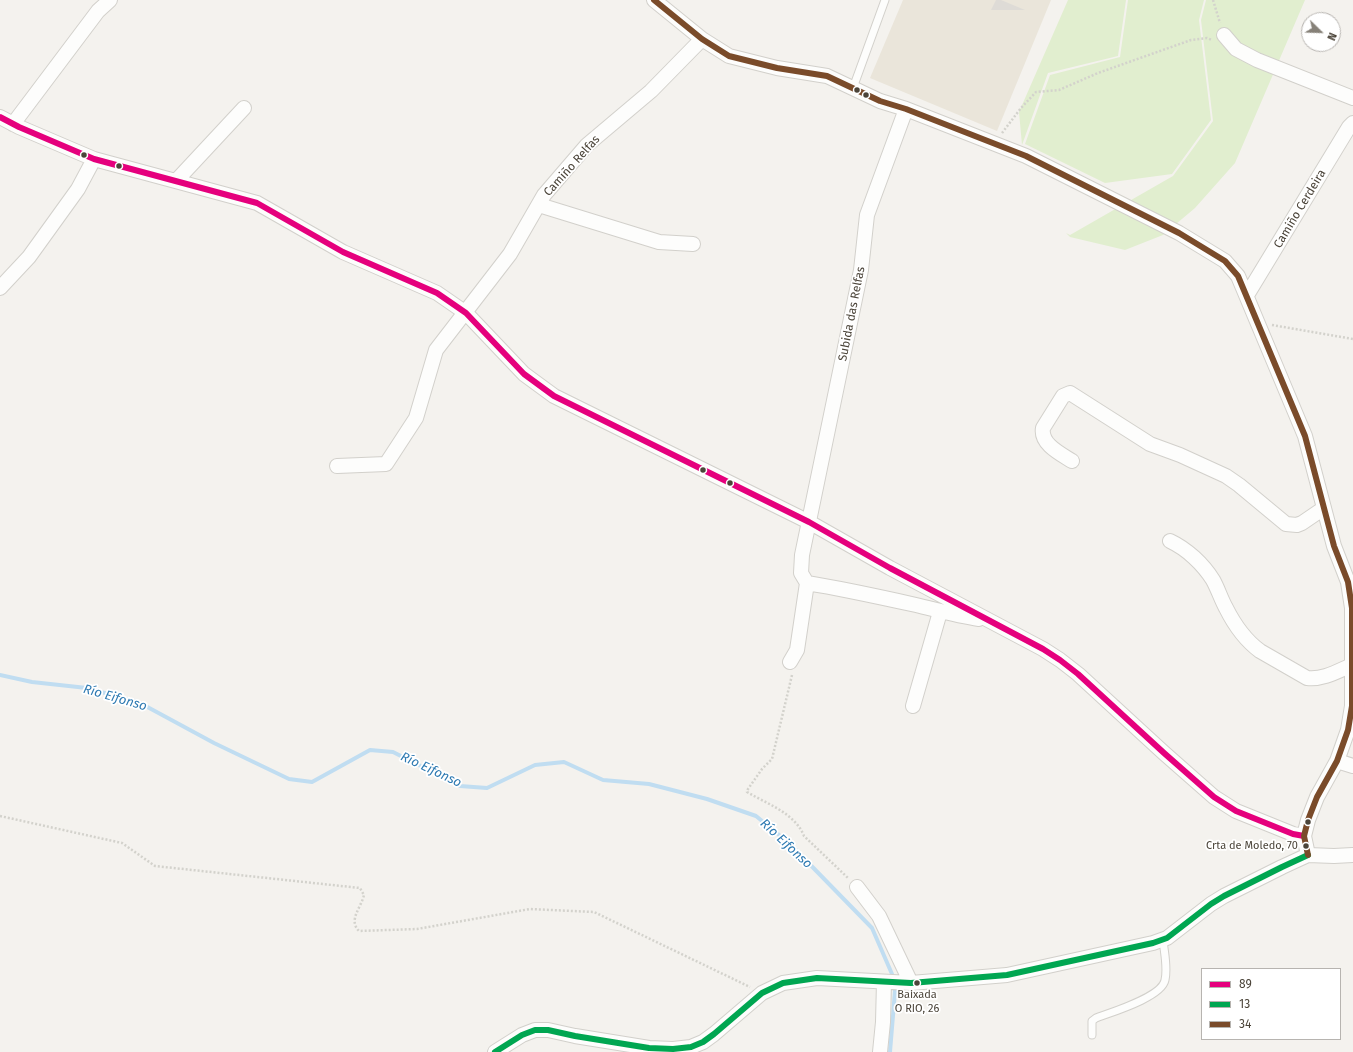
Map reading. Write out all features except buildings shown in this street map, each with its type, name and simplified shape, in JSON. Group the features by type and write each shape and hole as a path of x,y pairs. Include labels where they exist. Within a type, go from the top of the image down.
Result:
{"street":[{"path":"12,124 98,11 110,0"},
{"path":"654,0 702,39 729,56 777,68 827,76 880,101 906,109 1026,156 1179,233 1226,262 1238,276 1305,436 1334,546 1351,581 1352,706 1348,730 1337,761 1312,808 1308,820 1304,836 1308,855"},
{"path":"1219,38 1257,60 1353,98"},
{"name":"Camiño Relfas","path":"337,466 386,464 416,418 436,350 510,254 544,195 587,145 651,91 702,39"},
{"path":"176,181 244,108"},
{"name":"Subida das Relfas","path":"807,583 801,573 802,555 861,270 867,215 906,109"},
{"path":"0,117 12,124 94,159 257,203 343,252 437,292 466,313 524,374 554,396 809,522 890,568 1043,649 1078,674 1214,797 1236,811 1292,834 1304,836"},
{"name":"Camiño Cerdeira","path":"1247,295 1345,133 1353,123"},
{"path":"0,288 29,257 78,189 94,159"},
{"path":"539,205 659,242 693,244"},
{"path":"1072,461 1049,445 1042,432 1062,396 1070,393 1150,444 1180,455 1226,476 1286,524 1302,524 1324,508"},
{"path":"1170,541 1186,550 1204,568 1213,580 1233,621 1252,646 1307,678 1314,679 1352,665"},
{"path":"790,662 797,650 807,583 839,588 959,617 986,619"},
{"path":"913,706 940,612"},
{"path":"1337,761 1353,766"},
{"path":"495,1052 522,1035 535,1030 548,1030 649,1048 673,1050 703,1047 762,993 783,983 817,978 911,983 1007,976 1153,943 1179,930 1211,904 1224,896 1308,855 1353,855"},
{"path":"857,887 879,916 911,983"},
{"path":"880,1052 887,982"}],"lane":[{"path":"853,88 885,0"},
{"path":"1092,1035 1092,1021 1096,1018 1150,997 1161,988 1165,981 1166,968 1163,939"}],"path":[{"path":"997,144 1004,129 1036,92 1059,90 1098,73 1191,40 1219,38 1213,0"},
{"path":"1258,323 1353,339"},
{"path":"790,662 794,669 772,759 762,769 747,792 784,813 801,827 804,836 857,887"},
{"path":"0,816 122,843 155,866 360,888 364,895 354,920 355,928 359,931 417,929 530,909 594,912 762,993"}],"shaded area":[{"path":"903,0 1051,0 997,131 870,78"}],"green space":[{"path":"1068,0 1126,0 1118,56 1048,73 1022,145 1019,112"},
{"path":"1128,0 1204,0 1199,20 1211,120 1172,174 1105,183 1025,144 1050,75 1120,57"},
{"path":"1206,0 1305,0 1235,163 1195,208 1163,235 1125,250 1070,237 1066,233 1070,235 1173,176 1213,121 1201,20"}],"waterway":[{"name":"Río Eifonso","path":"0,675 32,682 87,688 140,703 214,743 289,779 312,782 370,750 393,752 460,786 487,788 535,765 564,762 603,780 649,784 707,799 756,816 790,844 872,928 892,974 895,991 890,1052"}],"transit line":[{"name":"34","path":"654,0 702,39 729,56 777,68 827,76 880,101 906,109 1026,156 1179,233 1225,261 1238,276 1305,436 1334,546 1348,582 1352,608 1352,706 1348,730 1337,761 1317,797 1308,820 1304,836 1308,855"},
{"name":"89","path":"0,117 19,127 94,159 257,203 343,252 437,293 466,313 524,374 554,396 809,522 890,568 1043,649 1078,674 1214,797 1236,811 1293,834 1304,836"},
{"name":"13","path":"495,1052 522,1035 535,1030 548,1030 649,1048 673,1049 691,1047 703,1042 714,1034 762,993 783,983 817,978 911,983 1007,975 1153,943 1167,938 1211,904 1224,896 1308,855"}],"place":[{"name":"Crta de Moledo, 70","path":"1306,846"},
{"name":"Baixada O RIO, 26","path":"917,983"}]}
